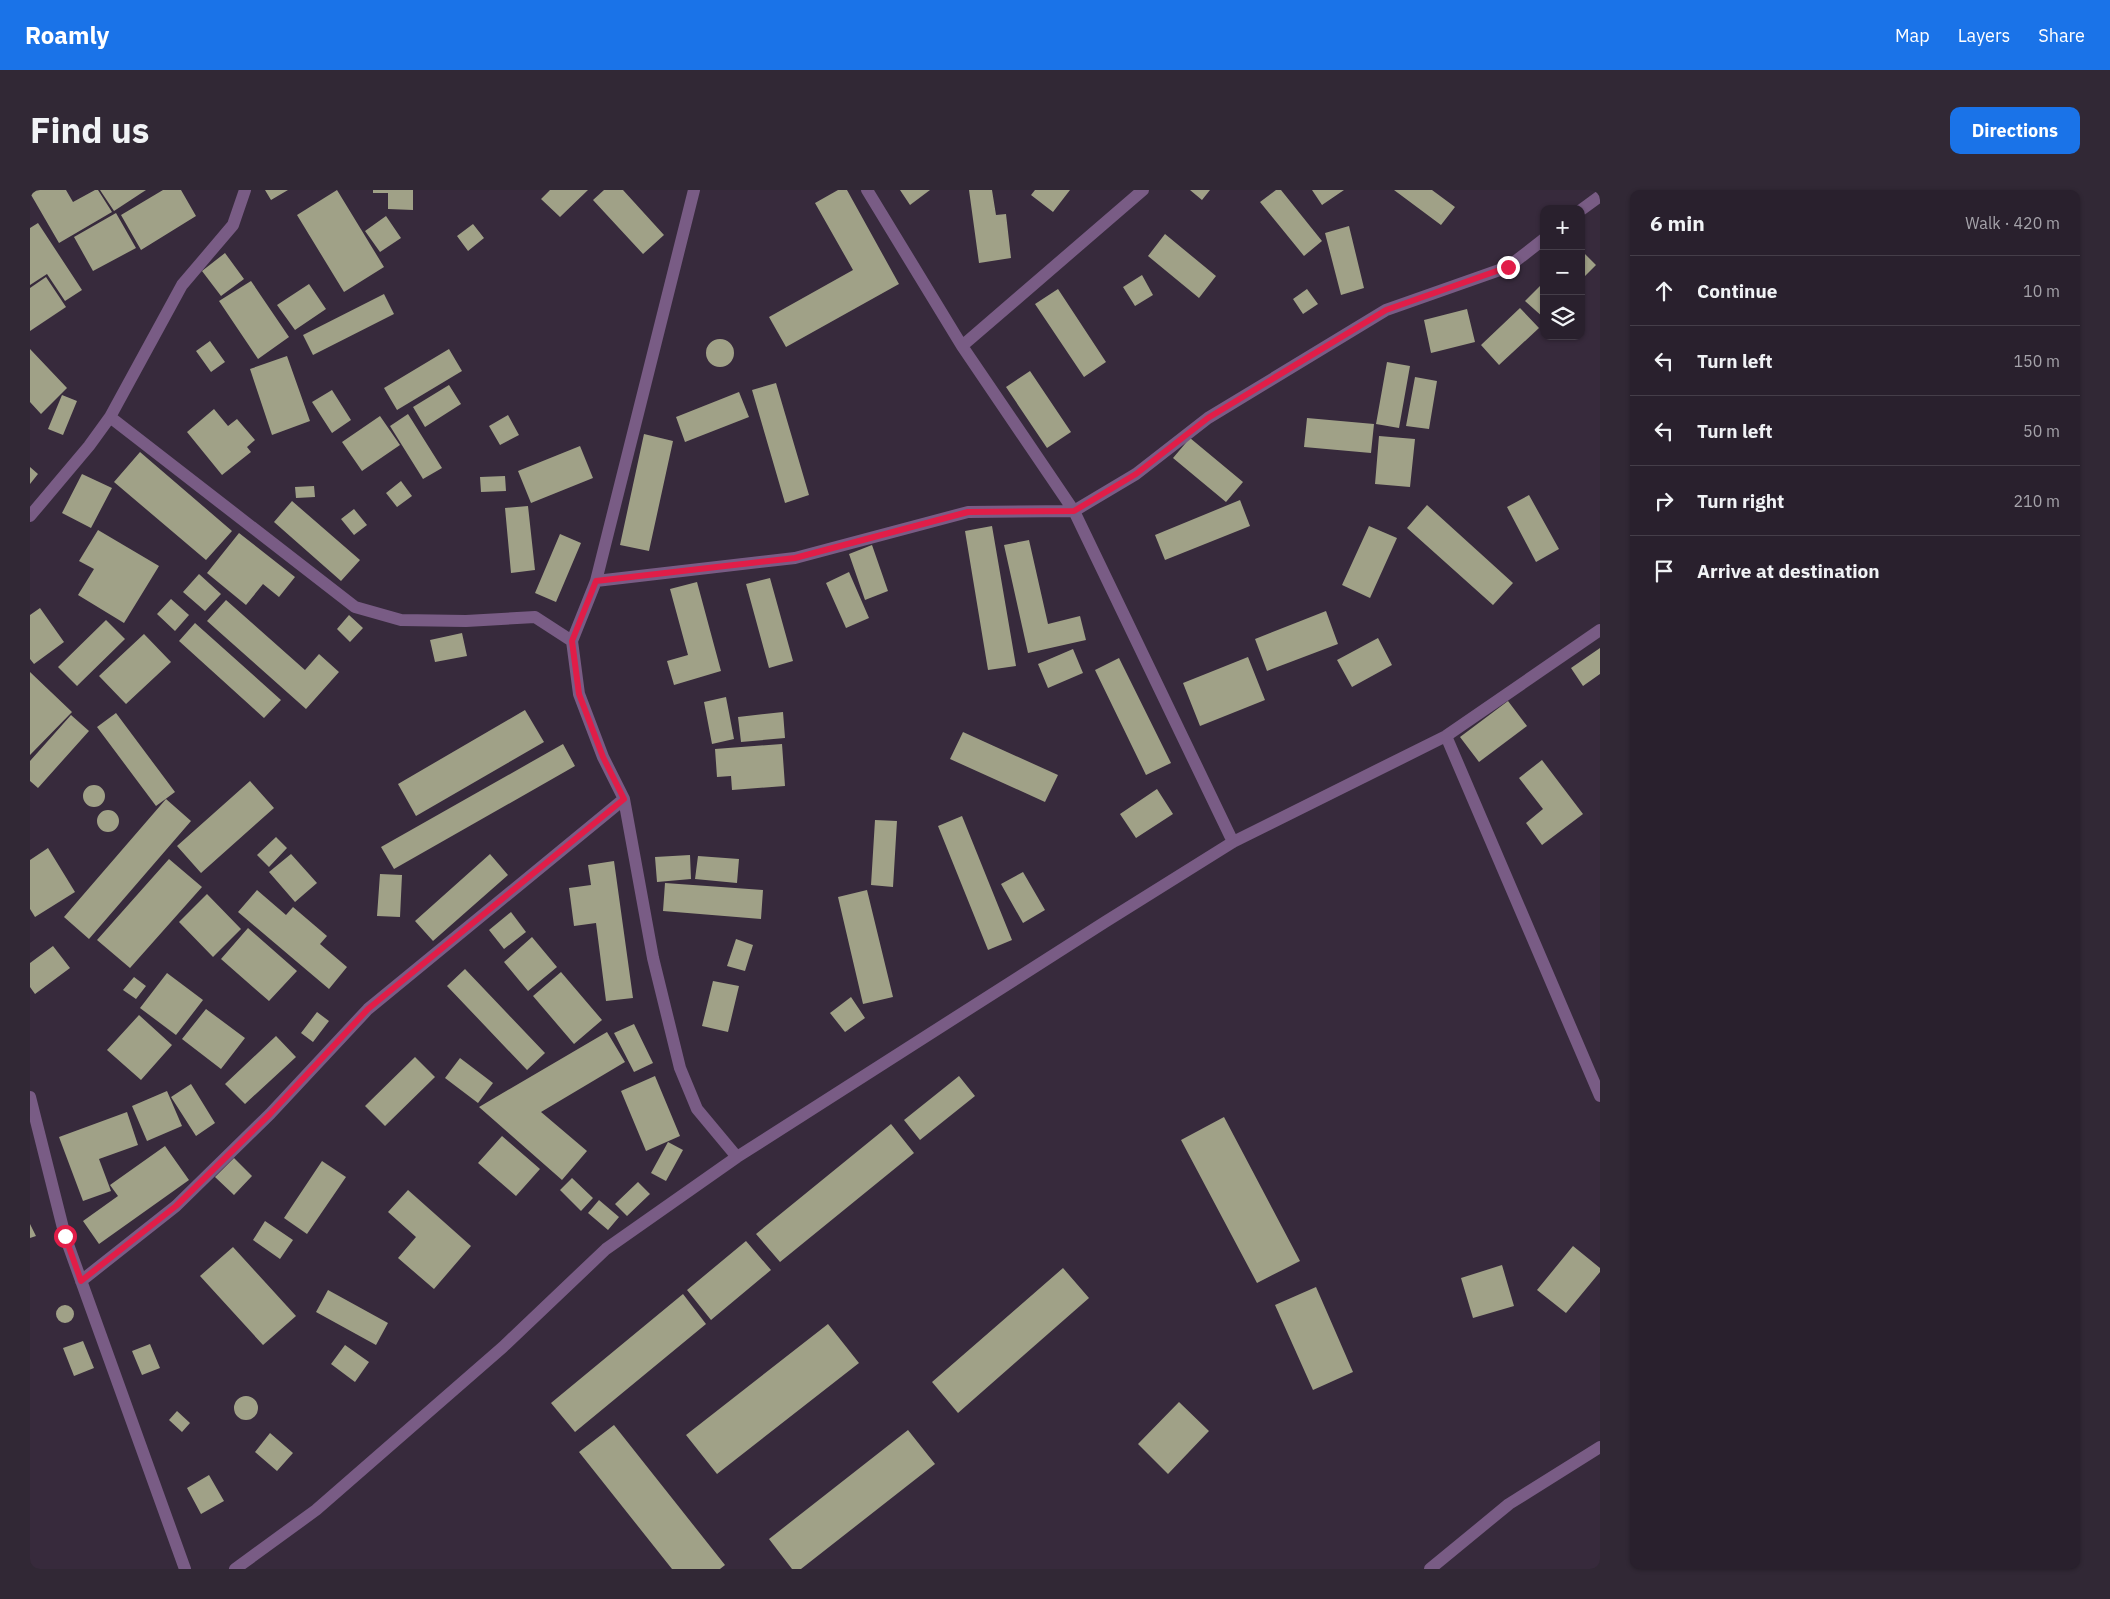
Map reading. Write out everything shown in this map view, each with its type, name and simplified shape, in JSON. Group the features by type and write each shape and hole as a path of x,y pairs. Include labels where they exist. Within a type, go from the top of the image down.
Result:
{"street":[{"path":"30,516 89,446 110,417 182,285 234,226 245,190"},
{"path":"694,190 596,581 572,641 579,694 603,757 624,799 653,958 680,1068 697,1109 737,1157"},
{"path":"867,190 962,346 1074,511 1233,842"},
{"path":"962,346 1143,190"},
{"path":"1585,207 1600,196"},
{"path":"596,581 795,558 968,512 1074,511 1136,474 1208,418 1386,310 1508,267 1540,241"},
{"path":"110,417 355,607 401,620 466,621 535,617 572,641"},
{"path":"235,1569 316,1510 503,1347 606,1249 737,1157 1233,842 1446,736 1600,630"},
{"path":"1446,736 1600,1096"},
{"path":"81,1281 176,1206 270,1114 368,1009 624,799"},
{"path":"30,1097 65,1236 185,1569"},
{"path":"1430,1569 1509,1504 1600,1447"}],"building":[{"path":"35,190 66,190 73,202 98,190 112,212 59,243 30,193"},
{"path":"100,190 146,190 114,211"},
{"path":"163,190 181,190 196,216 141,250 121,215"},
{"path":"265,190 288,190 271,200"},
{"path":"337,190 384,267 344,292 297,215"},
{"path":"373,190 413,190 413,210 388,209 388,193 373,193"},
{"path":"550,190 588,190 560,217 541,199"},
{"path":"604,190 623,190 664,235 643,254 593,200"},
{"path":"838,190 847,190 899,284 786,347 769,317 853,270 815,203"},
{"path":"900,190 930,190 910,205"},
{"path":"969,190 992,190 996,215 1006,214 1011,258 979,263"},
{"path":"1035,190 1070,190 1053,212 1031,195"},
{"path":"1190,190 1210,190 1202,200"},
{"path":"1276,190 1281,190 1322,241 1304,256 1260,202"},
{"path":"1312,190 1344,190 1322,205"},
{"path":"1394,190 1432,190 1455,207 1441,225"},
{"path":"116,213 136,248 93,271 74,237"},
{"path":"386,216 401,238 380,252 365,231"},
{"path":"38,223 82,290 65,301 47,274 30,285 30,228"},
{"path":"473,224 484,238 468,251 457,236"},
{"path":"1349,226 1364,288 1341,295 1325,233"},
{"path":"1165,234 1216,276 1199,298 1148,256"},
{"path":"225,253 244,279 221,296 202,271"},
{"path":"1585,254 1596,265 1585,276"},
{"path":"1142,275 1153,295 1135,306 1123,287"},
{"path":"46,277 66,307 30,331 30,288"},
{"path":"251,281 289,337 258,359 219,301"},
{"path":"309,284 326,309 295,330 277,305"},
{"path":"1540,286 1540,314 1525,301"},
{"path":"1058,289 1106,362 1084,377 1035,304"},
{"path":"1307,289 1318,304 1303,314 1293,299"},
{"path":"384,294 394,314 313,355 303,335"},
{"path":"1520,308 1539,328 1499,365 1481,345"},
{"path":"1467,309 1475,342 1431,353 1424,320"},
{"path":"720,339 730,343 734,353 730,363 720,367 710,363 706,353 710,343"},
{"path":"210,341 225,362 211,372 196,351"},
{"path":"30,349 67,388 41,414 30,402"},
{"path":"449,349 462,371 397,410 384,388"},
{"path":"287,356 310,421 272,435 250,369"},
{"path":"1387,362 1410,366 1399,428 1376,424"},
{"path":"1030,371 1071,432 1047,448 1006,387"},
{"path":"1415,377 1437,381 1429,429 1406,426"},
{"path":"776,383 809,495 785,503 752,390"},
{"path":"449,385 461,404 425,427 413,407"},
{"path":"332,390 351,420 332,433 312,402"},
{"path":"739,392 749,417 685,442 676,417"},
{"path":"62,395 77,401 63,435 48,429"},
{"path":"214,409 228,426 237,419 255,440 247,447 251,452 222,475 187,432"},
{"path":"408,414 442,468 423,479 390,426"},
{"path":"508,415 519,435 500,445 489,426"},
{"path":"380,416 400,445 362,471 342,442"},
{"path":"1307,418 1374,424 1371,453 1304,447"},
{"path":"644,434 673,441 649,551 620,545"},
{"path":"1379,436 1415,439 1410,487 1375,484"},
{"path":"1190,438 1243,482 1226,502 1173,458"},
{"path":"580,446 593,478 531,503 518,471"},
{"path":"140,452 232,531 206,560 114,482"},
{"path":"30,467 38,474 30,484"},
{"path":"82,474 112,488 91,528 62,513"},
{"path":"505,476 506,491 481,492 480,477"},
{"path":"401,481 412,496 397,507 386,493"},
{"path":"314,486 315,497 296,498 295,487"},
{"path":"1529,495 1559,549 1536,562 1507,507"},
{"path":"1240,500 1250,526 1165,560 1155,535"},
{"path":"292,501 360,560 341,581 274,522"},
{"path":"1427,505 1513,583 1493,605 1407,528"},
{"path":"528,506 535,570 511,573 505,508"},
{"path":"354,509 367,525 354,535 341,519"},
{"path":"992,526 1016,666 988,670 965,531"},
{"path":"1369,526 1397,538 1370,598 1342,585"},
{"path":"98,530 159,566 124,623 78,595 94,569 79,561"},
{"path":"239,533 295,577 279,597 263,584 246,605 207,573"},
{"path":"560,534 581,543 556,602 535,593"},
{"path":"1029,540 1048,624 1080,616 1086,640 1028,653 1004,545"},
{"path":"872,545 888,591 865,600 849,554"},
{"path":"849,572 869,618 846,628 826,583"},
{"path":"199,574 221,594 205,611 183,592"},
{"path":"770,578 793,661 769,668 746,584"},
{"path":"697,582 721,671 674,685 667,661 688,655 670,589"},
{"path":"171,599 189,615 175,631 157,614"},
{"path":"226,600 305,670 319,654 339,672 306,709 207,621"},
{"path":"40,608 64,642 34,664 30,659 30,615"},
{"path":"1326,611 1338,644 1267,671 1255,639"},
{"path":"349,615 363,628 350,642 337,629"},
{"path":"106,620 125,639 77,686 58,667"},
{"path":"195,623 281,700 264,718 179,641"},
{"path":"462,633 467,656 435,662 430,640"},
{"path":"144,634 171,662 126,704 99,676"},
{"path":"1378,638 1392,665 1352,687 1337,660"},
{"path":"1600,648 1600,674 1583,686 1571,668"},
{"path":"1073,649 1083,673 1048,688 1038,664"},
{"path":"1248,657 1265,700 1200,726 1183,683"},
{"path":"1119,658 1171,763 1146,775 1095,670"},
{"path":"30,672 72,712 30,755"},
{"path":"726,697 734,739 712,744 704,702"},
{"path":"1508,701 1527,726 1479,762 1460,737"},
{"path":"525,710 544,742 416,816 398,784"},
{"path":"783,712 785,738 741,742 738,717"},
{"path":"116,713 175,792 156,806 97,727"},
{"path":"71,715 89,731 38,788 30,781 30,761"},
{"path":"963,732 1058,775 1045,802 950,759"},
{"path":"563,744 575,766 394,869 381,847"},
{"path":"782,744 785,786 732,790 731,776 717,777 715,749"},
{"path":"1542,760 1583,814 1542,845 1526,823 1543,809 1519,778"},
{"path":"250,781 274,808 201,873 177,846"},
{"path":"94,785 102,788 105,796 102,804 94,807 86,804 83,796 86,788"},
{"path":"1157,789 1173,814 1136,838 1120,814"},
{"path":"166,799 191,821 89,939 64,917"},
{"path":"108,810 116,813 119,821 116,829 108,832 100,829 97,821 100,813"},
{"path":"962,816 1012,940 988,950 938,826"},
{"path":"875,820 897,821 893,887 871,885"},
{"path":"276,837 287,848 269,867 257,855"},
{"path":"48,848 75,892 35,917 30,909 30,860"},
{"path":"291,854 317,883 295,902 269,872"},
{"path":"490,854 508,875 433,941 415,921"},
{"path":"690,855 691,879 657,882 655,857"},
{"path":"698,856 739,859 737,883 695,879"},
{"path":"169,859 202,887 130,968 97,940"},
{"path":"614,861 633,998 606,1001 596,923 574,926 569,888 591,885 588,865"},
{"path":"1023,872 1045,910 1023,923 1001,884"},
{"path":"380,874 402,875 400,917 377,916"},
{"path":"665,883 763,890 761,919 663,911"},
{"path":"257,890 286,915 293,907 327,936 320,944 347,967 329,989 238,912"},
{"path":"867,890 893,997 863,1004 838,897"},
{"path":"207,894 241,929 213,957 179,922"},
{"path":"511,912 526,932 504,949 489,930"},
{"path":"248,928 297,971 269,1001 221,959"},
{"path":"532,937 557,967 528,991 504,962"},
{"path":"736,939 753,945 745,971 727,966"},
{"path":"53,946 70,968 35,994 30,987 30,963"},
{"path":"465,969 545,1053 527,1070 447,986"},
{"path":"561,972 602,1020 574,1044 533,996"},
{"path":"167,973 203,1000 176,1035 140,1008"},
{"path":"134,977 146,986 136,999 123,990"},
{"path":"713,981 739,986 728,1032 702,1026"},
{"path":"851,997 865,1018 845,1032 830,1013"},
{"path":"206,1009 245,1038 221,1069 182,1039"},
{"path":"317,1012 329,1021 313,1042 301,1033"},
{"path":"139,1015 172,1045 141,1080 107,1050"},
{"path":"634,1024 653,1063 634,1072 614,1033"},
{"path":"607,1032 625,1062 541,1112 587,1151 562,1180 479,1107"},
{"path":"276,1036 296,1057 245,1104 225,1084"},
{"path":"415,1057 435,1077 385,1126 365,1106"},
{"path":"460,1058 493,1083 478,1103 445,1078"},
{"path":"655,1076 680,1136 646,1151 621,1091"},
{"path":"959,1076 975,1096 920,1140 904,1120"},
{"path":"191,1084 215,1123 196,1136 171,1097"},
{"path":"167,1091 182,1126 147,1141 132,1106"},
{"path":"127,1112 138,1145 99,1159 111,1191 83,1201 59,1137"},
{"path":"1224,1117 1300,1261 1257,1283 1181,1140"},
{"path":"891,1124 914,1153 780,1262 756,1234"},
{"path":"502,1136 540,1169 516,1196 478,1163"},
{"path":"668,1142 683,1150 666,1181 651,1173"},
{"path":"165,1146 189,1180 99,1244 83,1221 118,1196 110,1185"},
{"path":"234,1158 252,1176 234,1195 215,1177"},
{"path":"322,1161 346,1177 307,1234 284,1218"},
{"path":"572,1178 593,1198 581,1211 560,1190"},
{"path":"638,1182 650,1194 627,1216 615,1204"},
{"path":"408,1190 471,1246 434,1289 398,1258 416,1237 388,1212"},
{"path":"599,1200 619,1217 608,1230 588,1213"},
{"path":"265,1221 293,1240 280,1259 253,1240"},
{"path":"30,1224 36,1236 30,1238"},
{"path":"746,1241 771,1270 711,1320 687,1290"},
{"path":"1573,1246 1600,1268 1600,1272 1566,1313 1537,1290"},
{"path":"233,1247 296,1316 263,1345 200,1276"},
{"path":"1502,1265 1514,1306 1473,1318 1461,1278"},
{"path":"1063,1268 1089,1298 958,1413 932,1382"},
{"path":"1316,1287 1353,1372 1313,1390 1275,1305"},
{"path":"328,1290 388,1323 376,1345 316,1312"},
{"path":"683,1294 706,1324 575,1432 551,1403"},
{"path":"65,1305 71,1308 74,1314 71,1320 65,1323 59,1320 56,1314 59,1308"},
{"path":"828,1324 859,1363 717,1474 686,1435"},
{"path":"83,1341 94,1368 74,1376 63,1348"},
{"path":"150,1344 160,1368 142,1375 132,1351"},
{"path":"345,1345 369,1362 355,1382 331,1364"},
{"path":"246,1396 254,1400 258,1408 254,1416 246,1420 238,1416 234,1408 238,1400"},
{"path":"1179,1402 1209,1431 1168,1474 1138,1444"},
{"path":"177,1411 190,1423 182,1432 169,1420"},
{"path":"614,1425 725,1565 720,1569 672,1569 579,1452"},
{"path":"908,1430 935,1464 801,1569 792,1569 769,1539"},
{"path":"270,1433 293,1453 277,1471 255,1452"},
{"path":"209,1475 224,1501 201,1514 187,1488"}],"route":[{"path":"65,1236 81,1281 176,1206 270,1114 368,1009 624,799 603,757 579,694 572,641 596,581 795,558 968,512 1074,511 1136,474 1208,418 1386,310 1508,267"}]}
